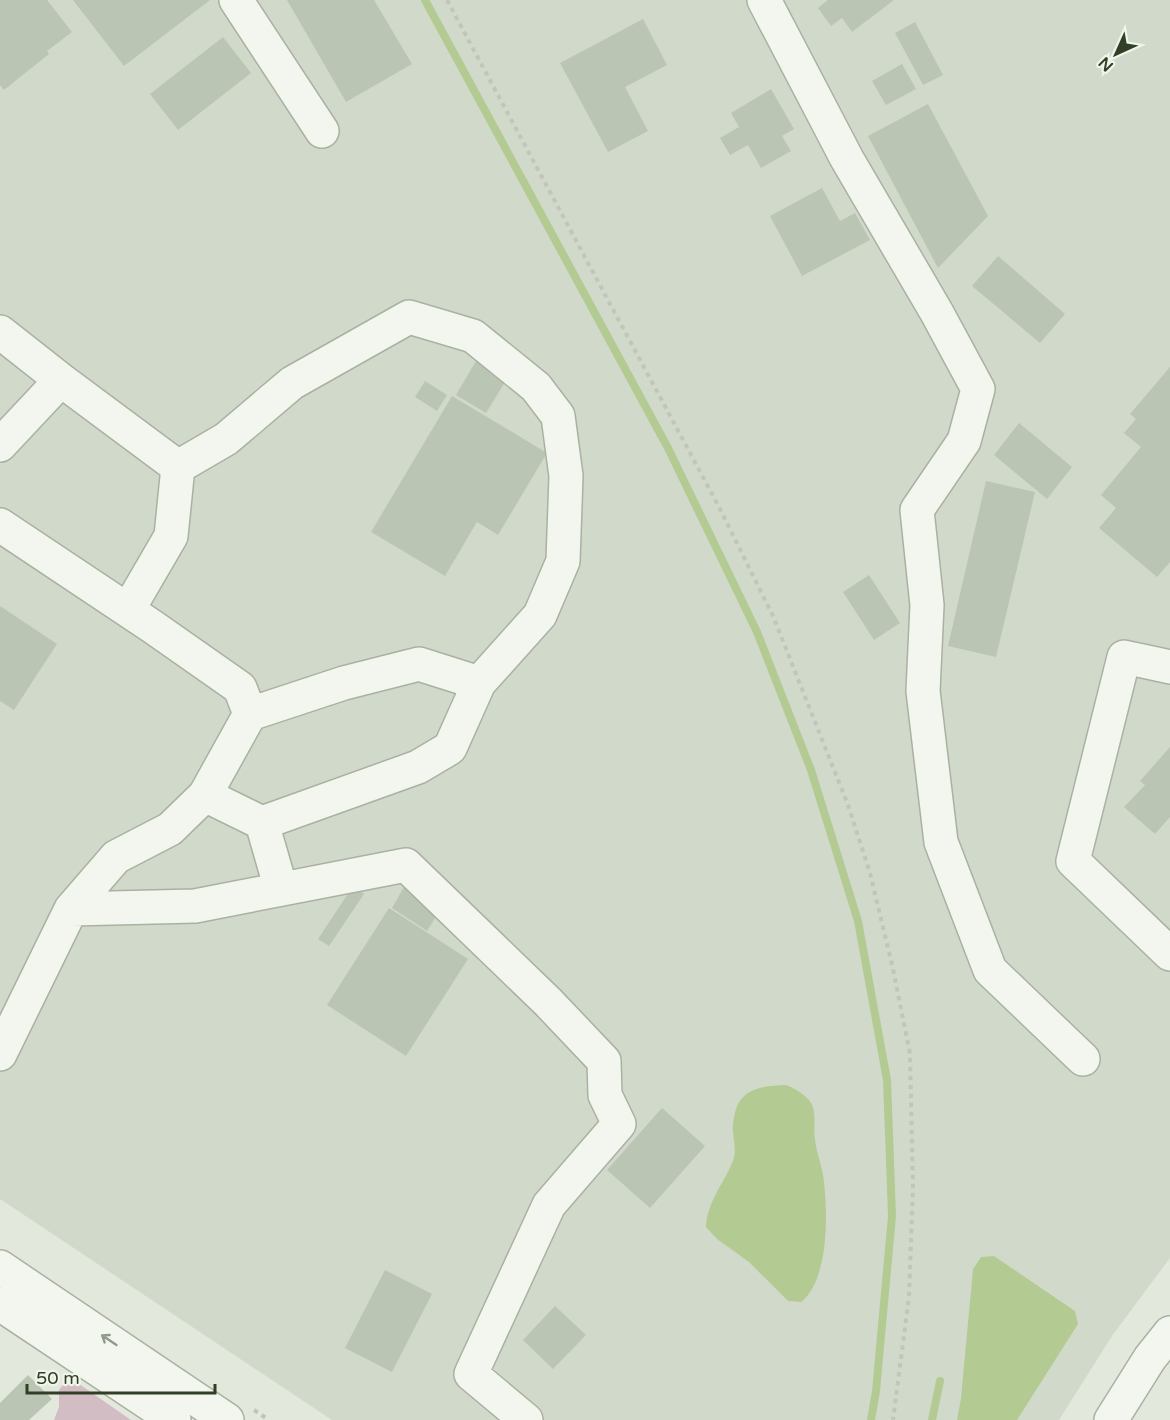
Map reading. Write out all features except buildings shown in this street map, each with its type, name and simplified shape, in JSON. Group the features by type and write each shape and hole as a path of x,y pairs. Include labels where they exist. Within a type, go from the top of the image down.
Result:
{"street":[{"path":"236,0 322,131"},
{"path":"764,0 847,159 938,313 978,389 964,441 917,510 927,605 923,691 941,842 990,970 1083,1059"},
{"path":"178,467 226,439 292,383 409,317 473,336 536,387 558,416 566,476 563,561 540,615 479,683 450,748 418,767 262,823 205,795"},
{"path":"0,332 178,467"},
{"path":"0,445 61,380"},
{"path":"128,610 171,536 178,467"},
{"path":"0,525 240,688 250,714"},
{"path":"1170,667 1124,657 1073,861 1170,954"},
{"path":"0,1054 71,909 116,856 170,829 205,795 250,714 344,682 419,664 479,683"},
{"path":"262,823 280,889"},
{"path":"71,909 195,906 406,865 548,1002 604,1061 605,1095 619,1124 549,1205 471,1374 526,1420"},
{"path":"0,1267 227,1420"},
{"path":"0,1304 174,1420"},
{"path":"1111,1420 1150,1358 1170,1333"}],"path":[{"path":"447,0 718,507 773,616 848,805 870,873 910,1054 913,1187 909,1297 894,1420"}],"shaded area":[{"path":"0,0 1170,0 1170,1258 1112,1336 1059,1420 332,1420 0,1199"},
{"path":"785,1085 803,1095 813,1107 814,1135 825,1189 826,1224 822,1261 810,1292 801,1302 788,1301 749,1262 717,1239 706,1227 712,1202 734,1159 733,1123 739,1102 749,1092 756,1089"},
{"path":"994,1256 1075,1311 1078,1324 1017,1420 957,1420 973,1269 981,1257"},
{"path":"69,1377 131,1420 54,1420 59,1407 59,1390"}],"waterway":[{"path":"425,0 668,448 757,632 811,770 858,921 887,1080 892,1216 876,1391 871,1420"},
{"path":"932,1420 940,1381"}]}
